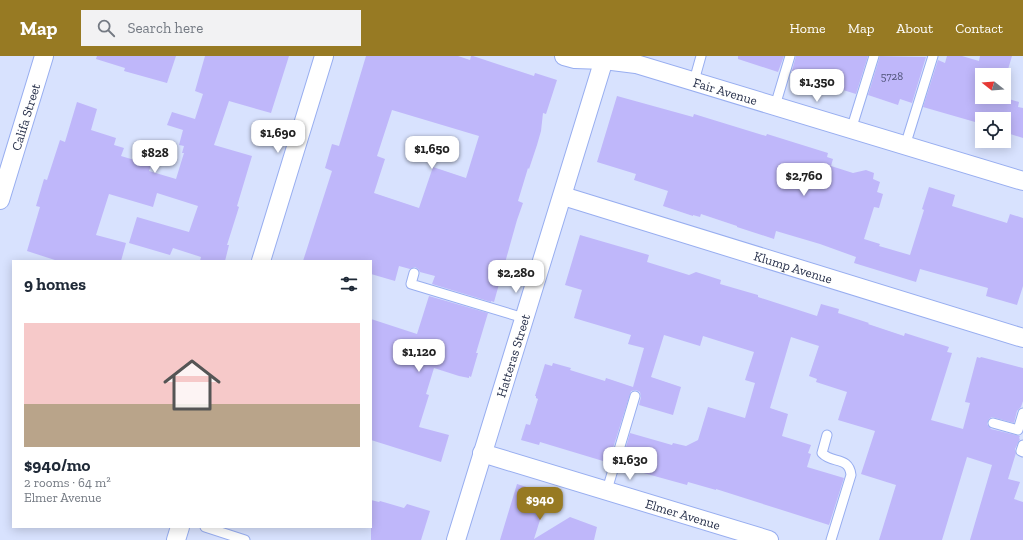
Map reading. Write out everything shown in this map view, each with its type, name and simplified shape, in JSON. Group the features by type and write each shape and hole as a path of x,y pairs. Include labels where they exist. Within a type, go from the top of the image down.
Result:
{"street":[{"name":"Califa Street","path":"0,200 44,56"},
{"path":"262,260 324,56"},
{"name":"Fair Avenue","path":"564,56 575,59 605,58 636,64 1023,182"},
{"name":"Hatteras Street","path":"456,540 605,58"},
{"name":"Klump Avenue","path":"563,196 1023,338"},
{"name":"Elmer Avenue","path":"482,453 769,540"},
{"path":"176,540 180,528"}],"lane":[{"path":"694,81 701,56"},
{"path":"775,106 790,56"},
{"path":"851,130 874,56"},
{"path":"905,146 933,56"},
{"path":"414,273 412,284 524,318"},
{"path":"607,490 635,396"},
{"path":"993,423 1018,430 1023,413"},
{"path":"827,435 822,453 825,457 846,463 850,469 851,475 831,540"},
{"path":"1023,445 1021,451 1023,452"},
{"path":"208,528 245,540"}],"building":[{"path":"97,56 176,56 167,83 124,71 125,68 96,59"},
{"path":"205,56 289,56 271,113 229,101 214,145 252,156 237,206 239,207 227,245 229,245 225,260 200,260 201,257 173,248 170,255 129,243 137,217 189,232 198,206 157,193 153,207 109,194 96,235 126,243 121,260 55,260 27,251 40,207 36,206 44,179 47,180 60,140 65,142 77,102 97,109 91,130 116,138 114,145 124,148 121,156 151,165 149,171 176,179 184,153 182,153 184,146 179,145 183,130 167,125 172,112 195,119 203,94 195,91"},
{"path":"366,56 458,56 470,60 471,56 473,56 534,76 535,73 557,80 546,114 543,113 541,131 518,201 523,203 494,302 432,284 435,276 420,272 415,267 410,269 399,266 395,281 372,274 372,260 303,260 332,171 325,168 332,144 339,146","holes":["392,110 479,136 466,178 433,167 419,208 374,193 385,159 377,156"]},
{"path":"738,56 784,56 778,72 738,59"},
{"path":"796,56 868,56 856,94 791,74"},
{"path":"880,56 926,57 912,103 900,99 898,105 868,95"},
{"path":"947,56 962,56 979,61 980,56 1012,56 1008,68 975,68 975,104 1011,104 1011,100 1019,102 1018,107 1023,108 1023,138 1011,134 1011,112 975,112 975,122 923,107 938,60 945,63"},
{"path":"617,96 693,117 694,114 766,136 767,134 828,153 827,157 833,159 831,166 853,173 866,170 874,173 873,179 880,182 877,192 883,194 879,208 874,207 864,239 880,244 879,246 910,255 924,210 922,209 929,187 955,195 952,206 1007,223 1010,214 1023,218 1023,286 1017,305 986,296 988,288 920,269 916,282 854,263 856,257 820,244 776,231 774,239 701,214 700,217 693,216 663,206 668,191 634,180 636,174 597,162"},
{"path":"580,235 649,255 647,262 689,275 696,272 721,280 720,284 758,295 758,297 817,316 821,304 839,309 838,313 869,323 868,324 904,336 905,333 949,347 947,352 952,353 931,420 963,429 970,403 965,402 977,357 1023,368 1023,401 1021,407 1017,411 1014,423 992,417 989,419 987,424 991,429 1020,436 1015,449 1016,453 1008,479 1020,482 1014,499 1023,502 1023,540 970,540 992,465 967,457 942,540 879,540 896,485 861,474 875,431 838,420 847,392 816,382 817,379 809,376 819,346 791,337 770,408 788,414 782,436 811,445 808,453 811,454 807,467 844,478 829,525 716,489 688,482 687,485 629,469 630,467 621,464 630,433 672,445 673,443 686,446 698,440 708,407 745,418 755,383 745,380 754,352 703,336 700,346 664,335 651,377 681,387 673,415 639,405 641,397 640,392 636,390 631,391 609,461 604,459 603,461 540,442 539,445 521,440 526,424 530,425 538,399 535,396 545,364 552,366 553,363 605,381 606,378 633,387 644,348 628,344 631,335 574,318 582,290 565,285"},
{"path":"429,296 488,313 476,353 478,353 471,377 459,376 434,368 426,394 429,395 419,427 449,435 441,462 372,440 372,319 417,334"},
{"path":"517,484 543,492 540,502 545,504 534,539 570,517 597,527 594,540 500,540"},
{"path":"372,500 404,508 407,504 430,511 421,540 371,540"}]}
